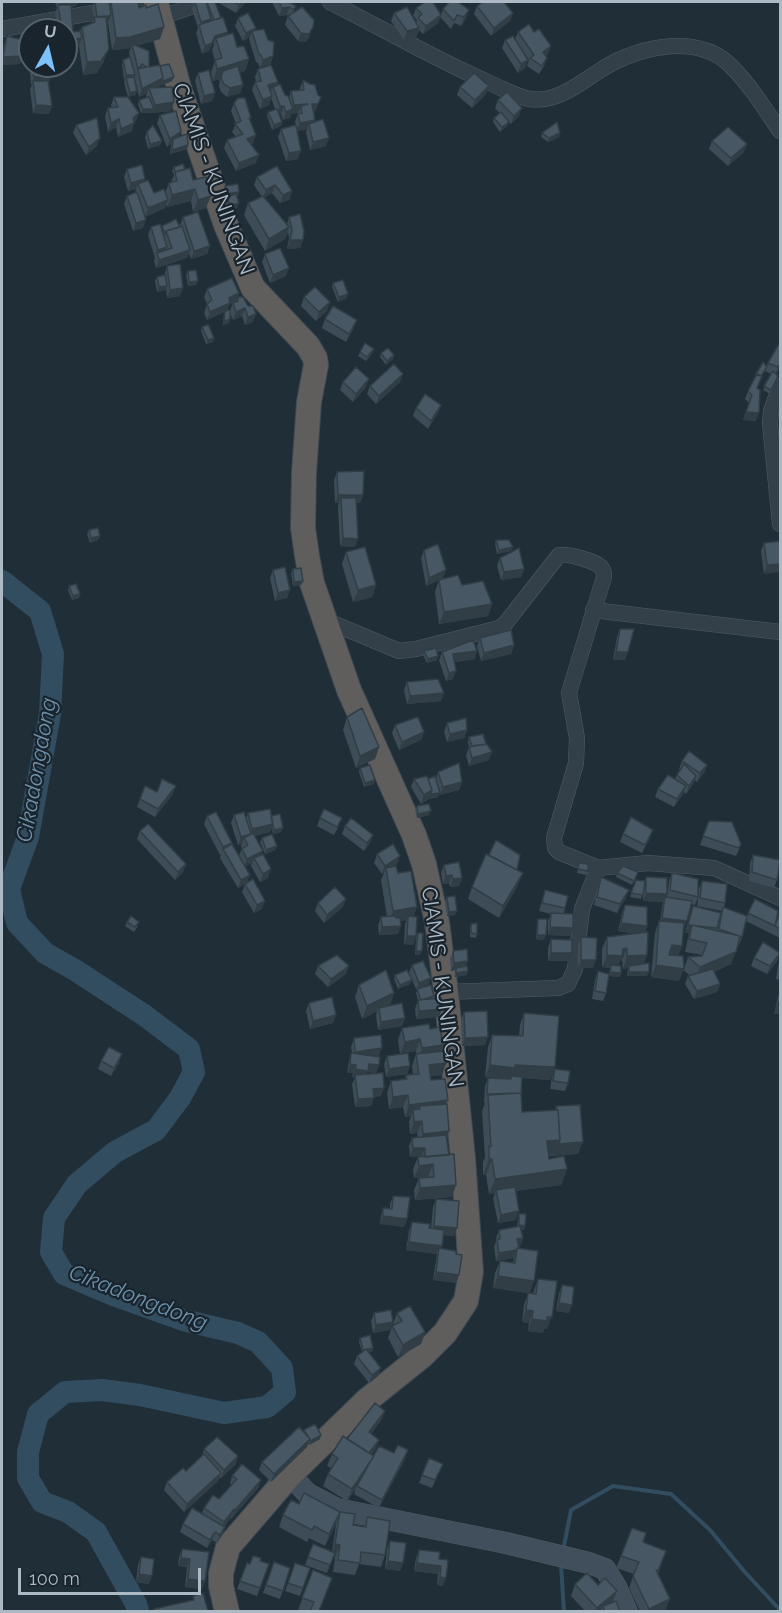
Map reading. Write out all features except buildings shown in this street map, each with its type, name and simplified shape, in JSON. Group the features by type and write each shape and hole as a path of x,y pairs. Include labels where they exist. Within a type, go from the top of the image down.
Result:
{"highway":[{"name":"CIAMIS - KUNINGAN","path":"158,7 179,88 226,225 253,288 308,346 315,358 316,365 307,418 303,528 312,583 349,690 410,826 424,864 437,922 446,992 471,1257 470,1287 466,1301 459,1315 445,1333 422,1356 366,1401 290,1475 228,1547 221,1573 221,1586 227,1611"}],"main road":[{"path":"290,1475 308,1494 337,1509 506,1543 605,1569 627,1611"}],"street":[{"path":"2,29 131,6 158,7 206,2"},
{"path":"330,2 376,24 446,63 530,99 549,99 584,81 604,67 648,49 690,47 714,55 729,64 760,101 780,131"},
{"path":"780,386 771,411 770,424 780,524"},
{"path":"325,620 399,651 416,649 499,628 511,618 556,559 563,554 602,568 604,577 569,693 578,738 576,763 554,843 559,852 598,868 648,863 708,867 780,898"},
{"path":"593,610 780,632"},
{"path":"446,992 558,988 568,984 575,969 582,909 598,868"}],"waterway":[{"name":"Cikadongdong","path":"2,581 40,611 53,654 50,714 28,837 9,889 17,923 45,953 144,1015 189,1049 194,1072 180,1098 156,1130 115,1152 77,1184 54,1218 51,1252 64,1274 183,1320 238,1333 258,1342 282,1368 285,1392 267,1407 224,1413 140,1395 102,1390 65,1392 38,1414 28,1452 28,1478 42,1502 68,1512 96,1532 136,1604 138,1612"},
{"path":"563,1551 571,1510 613,1486 671,1494 710,1530 780,1610"},
{"path":"561,1564 564,1612"}]}
